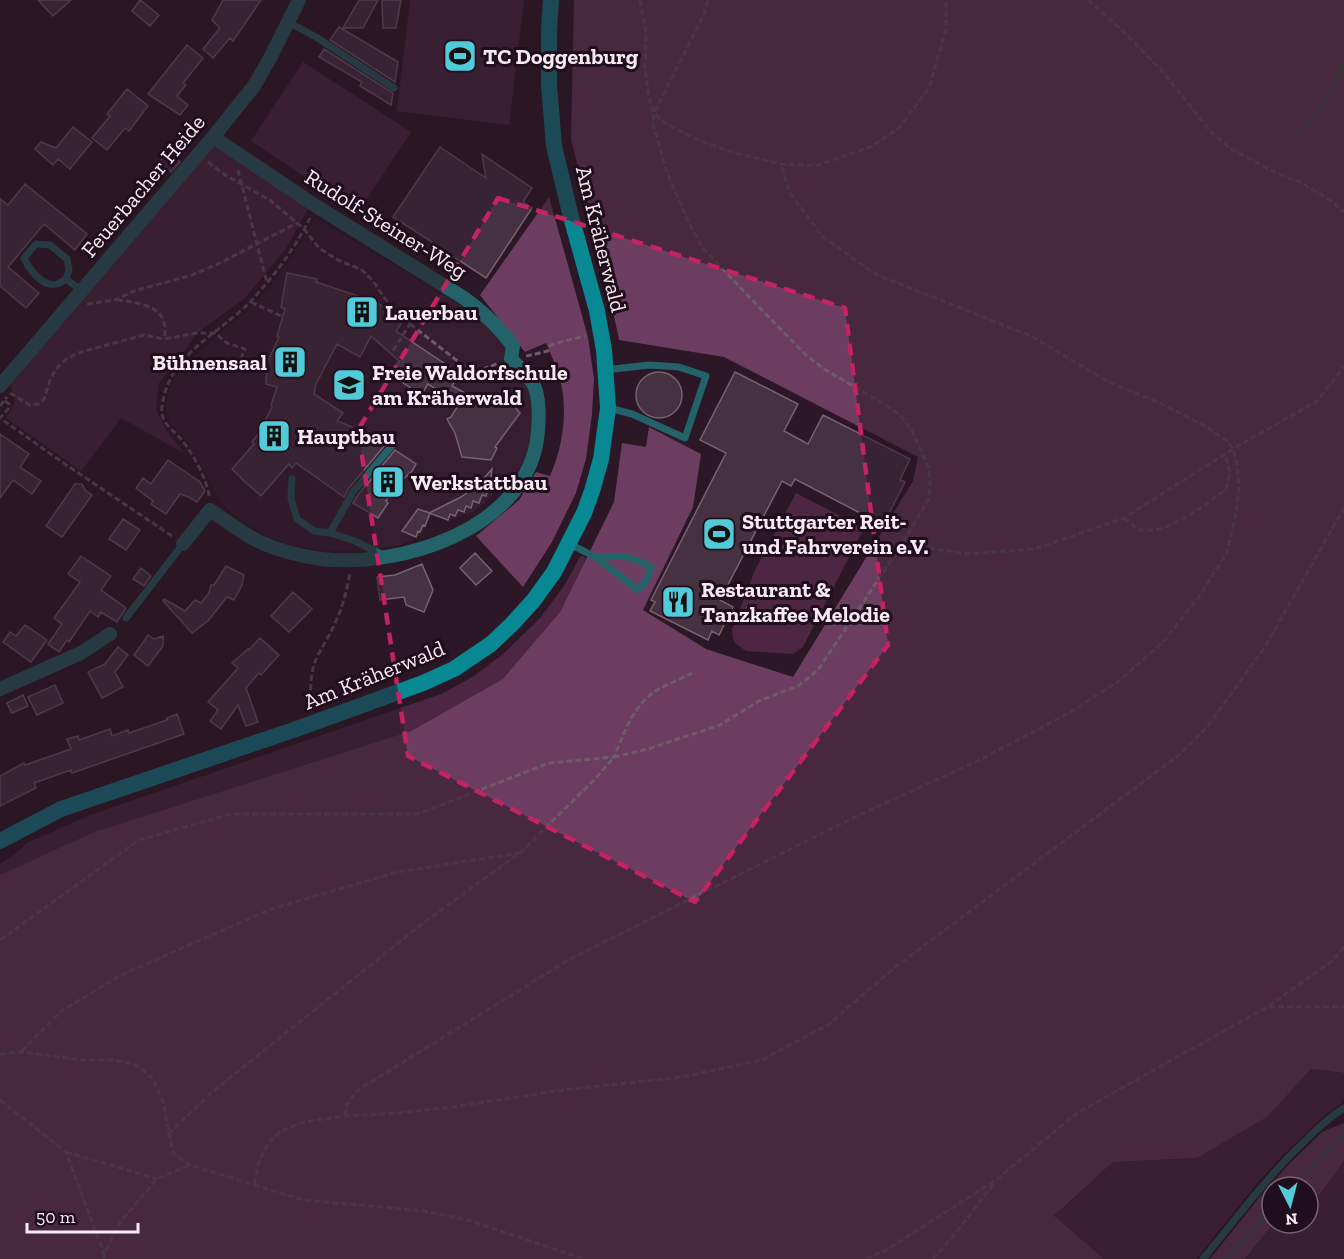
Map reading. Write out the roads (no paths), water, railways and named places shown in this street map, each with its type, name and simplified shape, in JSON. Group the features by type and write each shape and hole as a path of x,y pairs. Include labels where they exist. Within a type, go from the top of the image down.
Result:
{"main road":[{"name":"Am Kräherwald","path":"0,841 61,809 302,727 423,683 454,669 491,644 512,624 533,601 554,572 584,513 592,491 601,459 608,408 604,350 597,311 554,146 549,85 551,0"}],"street":[{"name":"Feuerbacher Heide","path":"0,385 254,86 299,0"},
{"name":"Rudolf-Steiner-Weg","path":"183,544 210,510 258,542 298,555 322,559 353,560 386,557 428,546 457,535 500,508 529,469 536,448 539,425 534,383 511,359 513,345 485,314 464,298 316,206 213,137"},
{"path":"0,689 81,652 110,634"}],"lane":[{"path":"288,22 316,37 394,88"},
{"path":"36,244 50,245 67,259 69,270 66,279 56,284 46,284 29,269 24,258 36,244"},
{"path":"66,279 79,294"},
{"path":"605,370 649,365 678,367 706,376 685,438 632,414 608,408"},
{"path":"330,533 353,492 395,442"},
{"path":"292,479 291,498 297,519 314,531 330,533 355,541 386,557"},
{"path":"126,618 183,544"},
{"path":"569,544 597,558 638,590 647,579 651,567 626,556 597,558"},
{"path":"1203,1259 1285,1160 1323,1123 1344,1108"}],"waterway":[{"path":"1295,135 1317,115 1335,85 1344,61"},
{"path":"1305,1175 1344,1134"},
{"path":"1226,1259 1260,1222"}],"place":[{"name":"TC Doggenburg","path":"460,56"},
{"name":"Lauerbau","path":"362,312"},
{"name":"Bühnensaal","path":"290,362"},
{"name":"Freie Waldorfschule am Kräherwald","path":"349,385"},
{"name":"Hauptbau","path":"274,436"},
{"name":"Werkstattbau","path":"388,482"},
{"name":"Stuttgarter Reit- und Fahrverein e.V.","path":"719,534"},
{"name":"Restaurant & Tanzkaffee Melodie","path":"678,602"}]}
